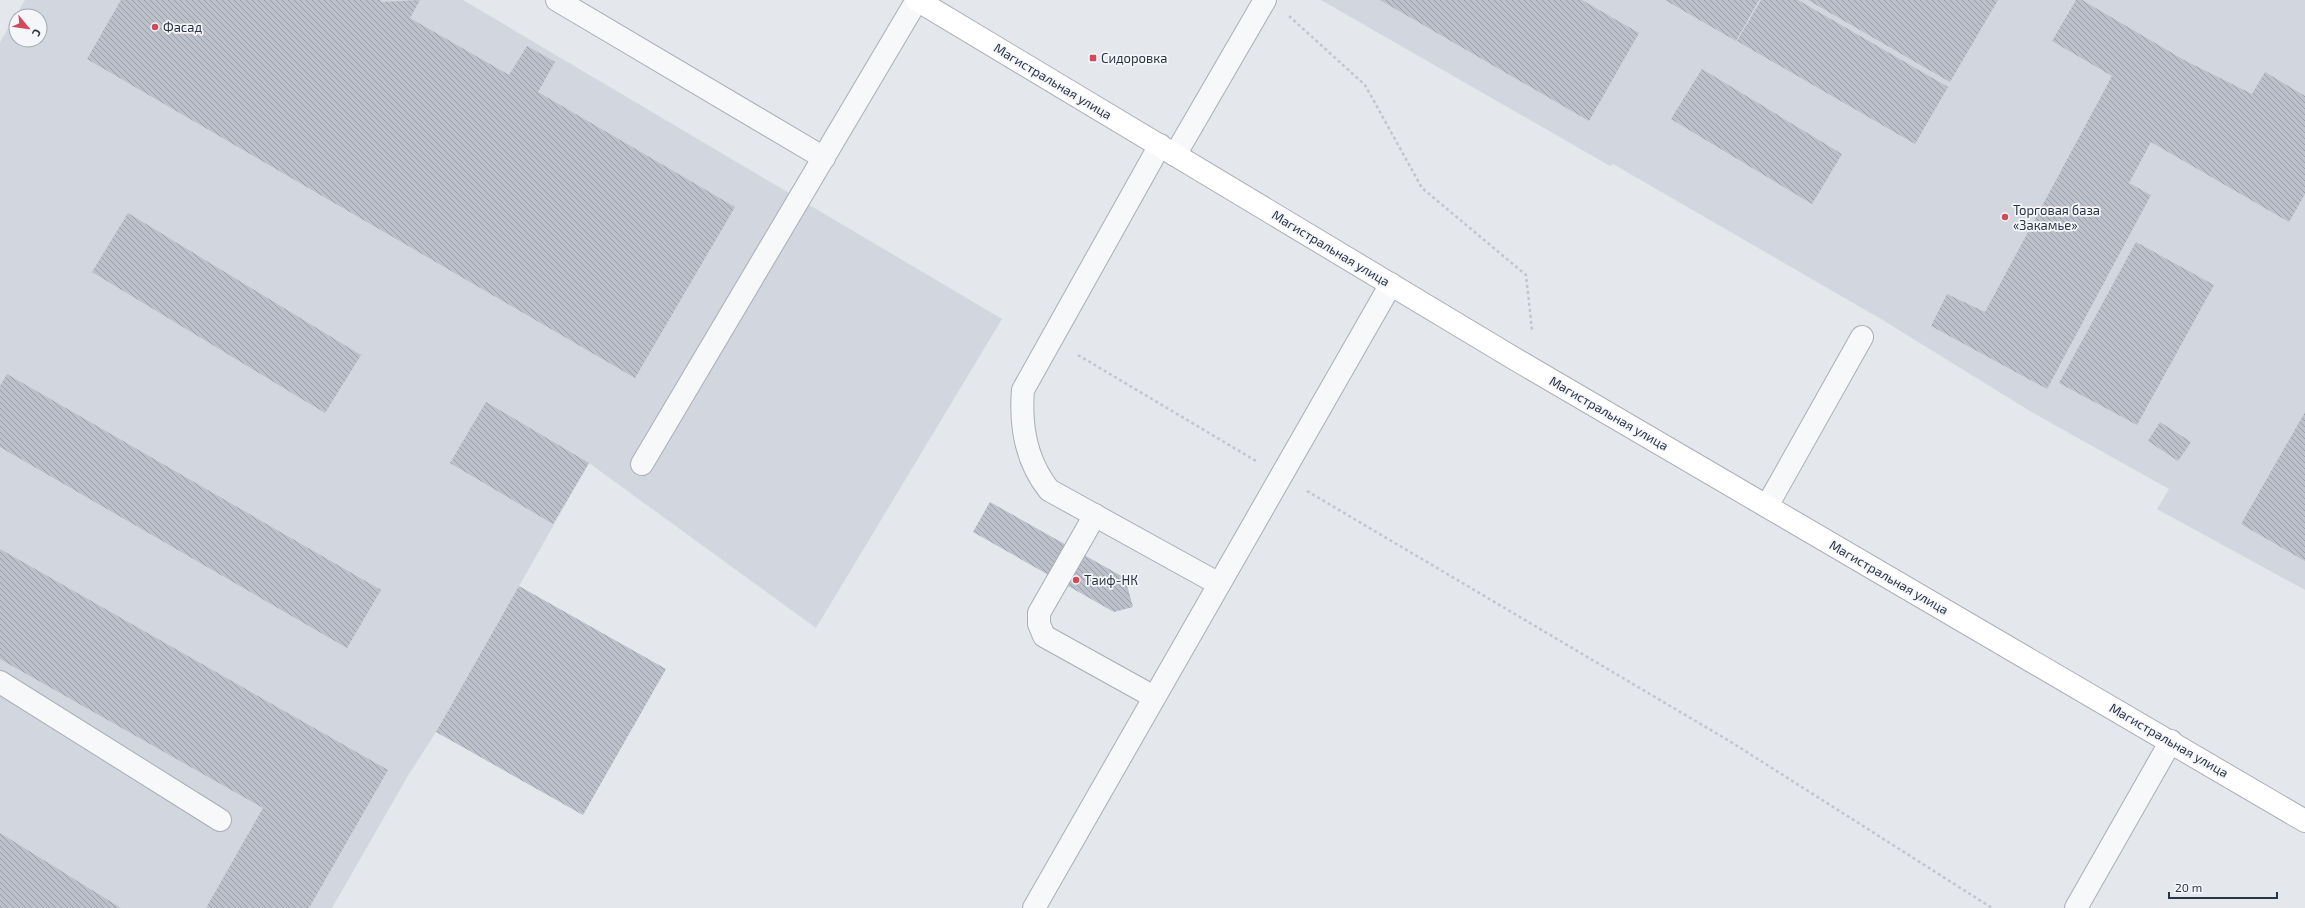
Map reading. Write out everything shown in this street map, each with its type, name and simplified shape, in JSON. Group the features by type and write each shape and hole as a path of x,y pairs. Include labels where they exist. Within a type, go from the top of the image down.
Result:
{"main road":[{"name":"Магистральная улица","path":"917,0 1391,284 2305,821"}],"street":[{"path":"557,0 824,158"},
{"path":"642,464 917,0"},
{"path":"1220,584 1049,490 1034,464 1025,438 1022,424 1023,390 1167,150 1274,5"},
{"path":"1034,908 1391,284"},
{"path":"1767,506 1862,337"},
{"path":"1095,515 1039,613 1039,624 1044,636 1154,697"},
{"path":"0,682 220,820"},
{"path":"2076,908 2170,741"}],"path":[{"path":"1274,5 1365,85 1422,188 1526,275 1532,330"},
{"path":"1052,340 1731,742 1992,908"}],"shaded area":[{"path":"25,0 463,0 1002,319 816,628 589,463 436,732 409,774 332,908 0,908 0,42 8,29 8,48 48,48 48,8 20,8"},
{"name":"Торговая база «Закамье»","path":"1321,0 2305,0 2305,590 2157,509 2169,489 2035,414 1881,319 1613,164 1610,166"}],"building":[{"path":"121,0 380,0 382,2 420,0 410,18 509,75 527,46 555,62 538,92 735,207 635,378 87,59"},
{"path":"1380,0 1582,0 1639,33 1589,121"},
{"path":"1665,0 1759,0 1736,41"},
{"path":"1761,0 1798,0 1948,87 1915,144 1737,41"},
{"path":"1808,0 1998,0 1950,82"},
{"path":"2076,0 2082,0 2184,60 2252,94 2265,72 2305,96 2305,194 2289,222 2151,142 2129,183 2151,195 2047,389 1931,326 1947,294 1985,312 2112,76 2052,41"},
{"path":"1702,69 1842,154 1812,204 1671,119"},
{"path":"128,213 361,355 325,413 92,272"},
{"path":"2136,242 2214,285 2137,425 2059,383"},
{"path":"7,374 381,590 347,648 0,447 0,386"},
{"path":"486,402 589,463 553,524 450,463"},
{"path":"2305,412 2305,561 2241,524"},
{"path":"2160,422 2191,442 2178,461 2148,441"},
{"path":"990,502 1125,578 1133,607 1114,612 973,532"},
{"path":"0,549 388,770 309,908 206,908 263,808 0,659"},
{"path":"519,586 666,669 583,815 436,732"},
{"path":"0,833 121,908 0,908"}],"place":[{"name":"Фасад","path":"155,27"},
{"name":"Сидоровка","path":"1093,58"},
{"name":"Торговая база «Закамье»","path":"2005,217"},
{"name":"Таиф-НК","path":"1076,580"}]}
